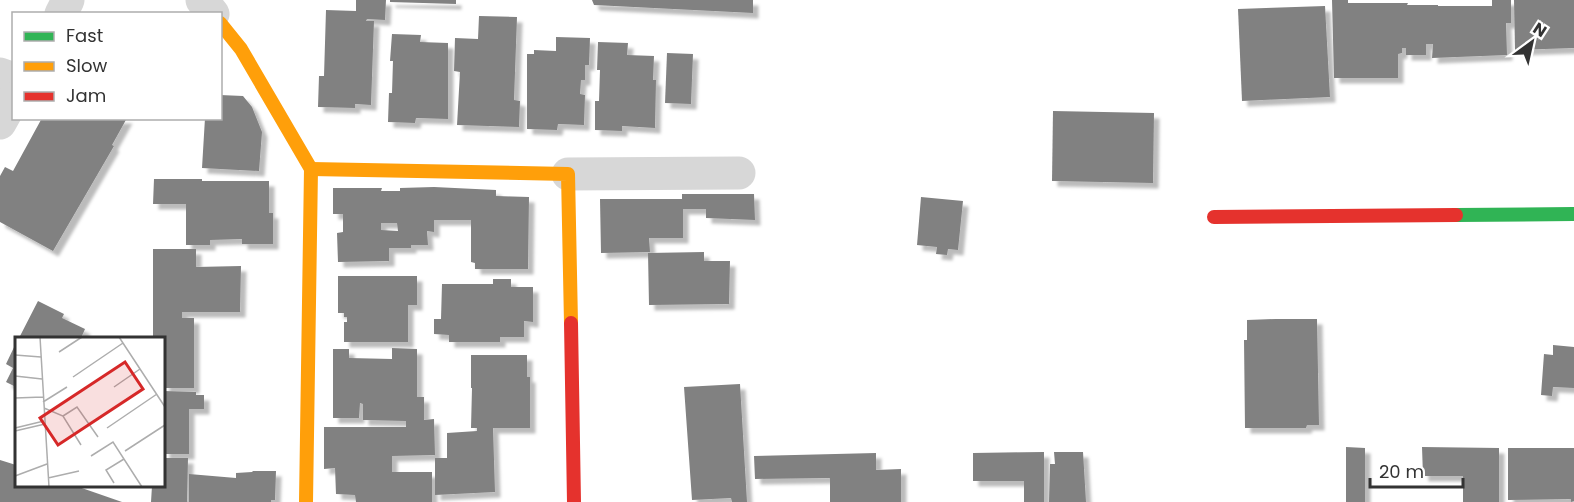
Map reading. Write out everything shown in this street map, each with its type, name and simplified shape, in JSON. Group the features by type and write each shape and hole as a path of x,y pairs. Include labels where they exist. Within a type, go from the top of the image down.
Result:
{"street":[{"path":"202,0 211,12"},
{"path":"222,25 241,49 312,169 306,502"},
{"path":"0,123 12,102"},
{"path":"312,169 568,174 739,173"},
{"path":"568,174 574,502"},
{"path":"1214,217 1574,214"}],"building":[{"path":"356,0 386,0 385,20 367,19 366,21 374,21 371,105 355,104 355,108 318,107 319,76 324,76 326,10 356,11"},
{"path":"390,0 456,0 456,4 390,2"},
{"path":"592,0 753,0 753,13 594,5"},
{"path":"1332,0 1348,0 1348,3 1492,6 1492,0 1511,0 1511,23 1506,23 1507,55 1432,58 1433,44 1426,44 1426,55 1406,55 1406,48 1402,48 1402,53 1398,54 1398,78 1334,78"},
{"path":"1514,0 1574,0 1574,48 1515,50"},
{"path":"1325,6 1330,97 1242,101 1238,9"},
{"path":"479,16 517,17 514,100 520,101 519,127 457,125 460,72 454,71 455,38 478,39"},
{"path":"392,34 421,35 420,42 448,43 448,119 416,118 415,123 388,122 389,93 392,93 393,61 390,61"},
{"path":"556,37 590,38 589,65 585,65 585,80 581,80 580,94 585,95 584,125 558,124 557,130 527,129 527,54 534,54 534,50 556,51"},
{"path":"598,42 628,43 627,55 654,56 655,128 622,126 622,131 595,130 595,101 599,101"},
{"path":"667,53 693,54 691,104 665,103"},
{"path":"222,95 243,96 252,107 262,132 259,171 202,168 205,120 222,120"},
{"path":"1053,111 1154,113 1153,183 1052,181"},
{"path":"41,120 126,120 112,145 114,146 53,251 0,222 0,176 5,167 13,171"},
{"path":"154,179 269,181 269,213 273,213 273,244 242,244 242,239 210,240 210,245 186,245 186,204 153,204"},
{"path":"333,188 382,188 381,191 400,191 400,188 496,190 496,196 529,197 528,269 475,269 475,263 471,262 471,220 434,220 434,232 427,231 428,245 389,248 389,261 338,262 337,233 343,232 343,214 333,214","holes":["381,223 397,223 398,231 381,230"]},
{"path":"682,194 754,194 755,220 706,218 706,209 683,209 683,238 649,238 650,252 601,253 600,199 682,199"},
{"path":"921,197 963,201 958,250 948,249 947,255 936,254 937,247 917,245"},
{"path":"153,249 196,249 196,267 241,266 240,312 182,312 182,318 194,318 194,388 165,388 165,337 153,337"},
{"path":"704,252 704,261 730,261 729,304 649,305 648,253"},
{"path":"338,276 417,276 417,305 408,305 408,342 344,342 344,322 347,322 347,317 344,317 344,313 338,313"},
{"path":"493,279 511,279 511,287 533,287 533,322 524,321 524,337 500,337 500,342 449,342 449,335 434,334 434,319 441,319 442,284 493,284"},
{"path":"38,301 64,314 62,318 85,329 81,337 20,337"},
{"path":"1317,319 1319,425 1307,425 1306,428 1245,428 1244,340 1247,340 1247,320"},
{"path":"15,345 15,386 6,382 13,368 6,364"},
{"path":"1553,345 1574,347 1574,388 1553,387 1552,396 1541,395 1544,354 1553,355"},
{"path":"392,348 417,349 417,397 424,397 424,420 434,419 435,455 392,456 392,472 432,472 432,502 356,502 355,495 336,494 335,468 324,469 324,427 406,427 406,421 363,420 363,404 360,403 359,418 333,418 333,349 349,349 349,358 392,359"},
{"path":"471,355 527,355 527,377 530,377 530,428 493,428 495,492 435,495 435,458 447,458 447,433 477,431 477,428 471,428"},
{"path":"740,384 747,502 732,502 731,498 692,500 684,387"},
{"path":"165,391 196,392 196,395 204,395 204,409 189,409 189,454 165,454"},
{"path":"1346,447 1365,448 1365,502 1346,502"},
{"path":"1422,447 1499,448 1499,502 1463,502 1463,476 1423,476"},
{"path":"1508,448 1574,448 1574,501 1571,502 1571,499 1508,500"},
{"path":"1044,452 1044,502 1024,502 1024,481 973,481 973,453"},
{"path":"1054,452 1083,452 1086,502 1049,502 1050,464 1055,464"},
{"path":"876,453 876,470 901,469 901,502 830,502 830,478 755,479 754,456"},
{"path":"165,458 188,458 187,502 151,502 152,487 165,487"},
{"path":"0,460 15,465 15,487 79,487 122,502 0,502"},
{"path":"276,471 275,500 271,502 189,502 189,474 236,478 236,473"}],"traffic: fast":[{"path":"1456,215 1574,214"}],"traffic: slow":[{"path":"222,25 241,49 311,169 306,502"},
{"path":"311,169 568,174 571,323"}],"traffic: jam":[{"path":"1214,217 1456,215"},
{"path":"571,323 574,502"}]}
